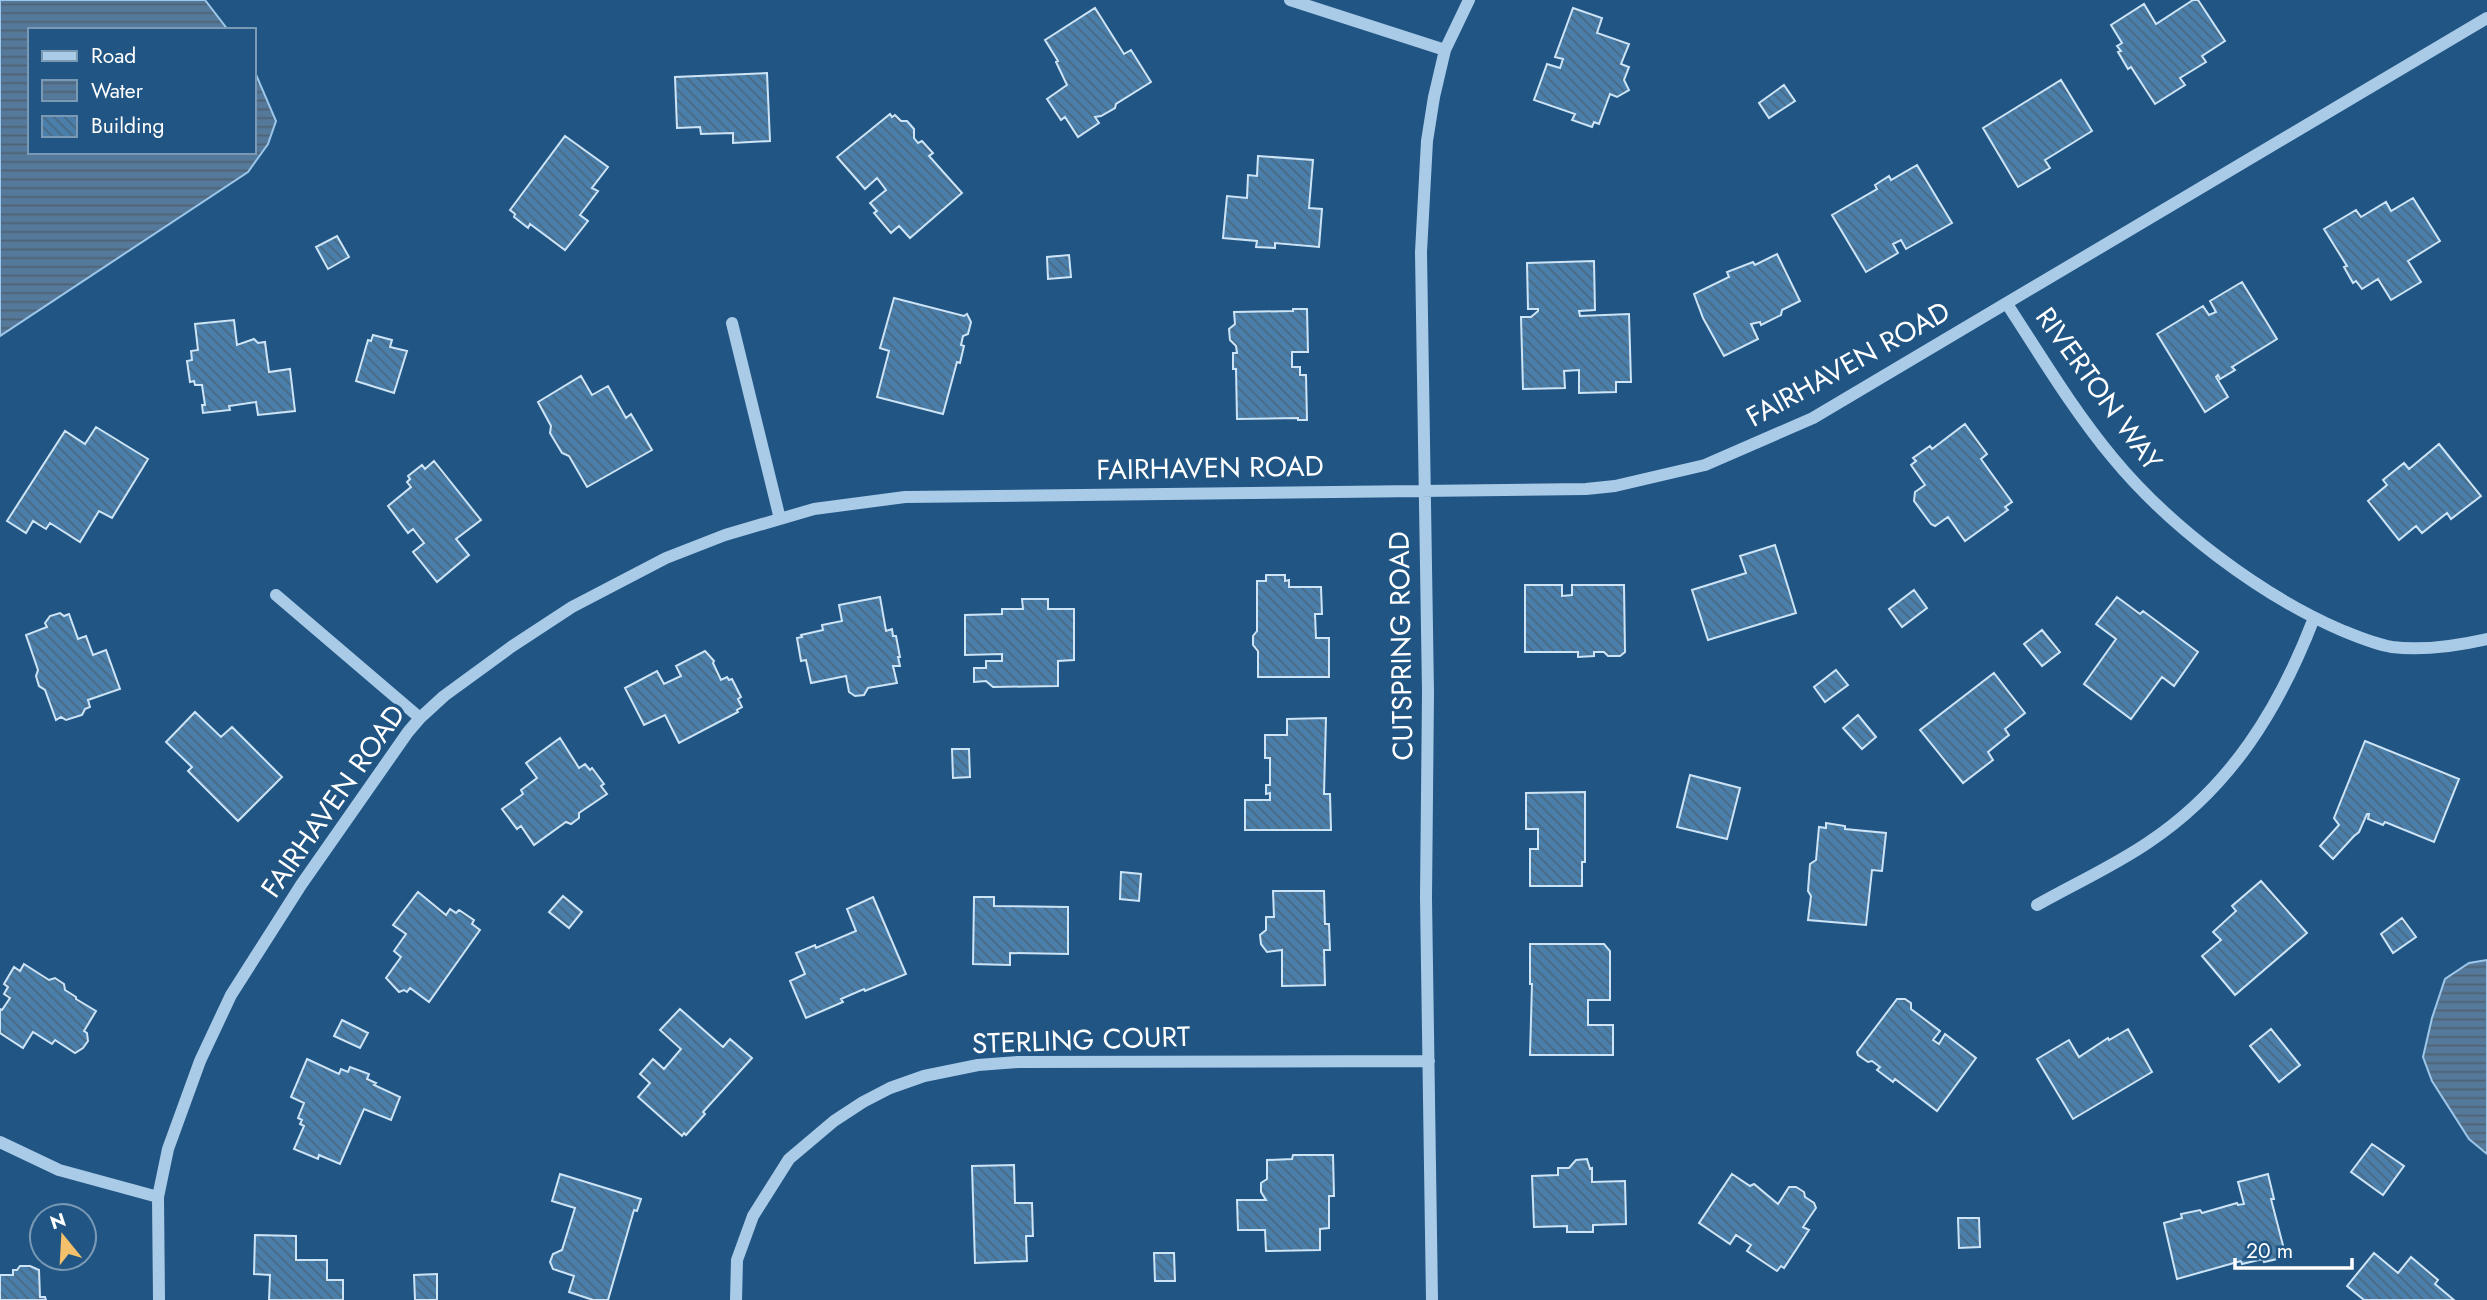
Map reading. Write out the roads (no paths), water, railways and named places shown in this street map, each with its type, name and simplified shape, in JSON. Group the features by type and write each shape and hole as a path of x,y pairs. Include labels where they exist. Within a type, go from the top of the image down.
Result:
{"street":[{"path":"1290,0 1445,50"},
{"name":"CUTSPRING ROAD","path":"1432,1300 1426,898 1428,692 1421,252 1427,141 1434,97 1445,50 1469,0"},
{"name":"FAIRHAVEN ROAD","path":"159,1300 158,1197 168,1149 200,1061 231,995 301,885 420,718 444,696 510,647 572,607 666,558 725,535 814,509 905,497 1586,489 1615,486 1705,465 1813,418 2487,18"},
{"name":"RIVERTON WAY","path":"2007,304 2113,458 2145,493 2215,555 2314,618 2371,642 2393,647 2454,646 2487,639"},
{"path":"732,323 780,519"},
{"path":"276,595 420,718"},
{"path":"2037,905 2148,843 2191,810 2220,782 2253,741 2281,694 2314,618"},
{"name":"STERLING COURT","path":"736,1300 737,1261 753,1216 789,1159 834,1121 863,1102 890,1088 924,1076 978,1065 1018,1062 1429,1061"},
{"path":"0,1142 59,1170 158,1197"}],"water":[{"path":"0,0 205,0 226,28 28,28 28,154 256,154 256,75 276,121 268,144 248,172 0,336"},
{"path":"2487,960 2487,1154 2469,1139 2432,1081 2423,1057 2445,979 2469,963"}]}
